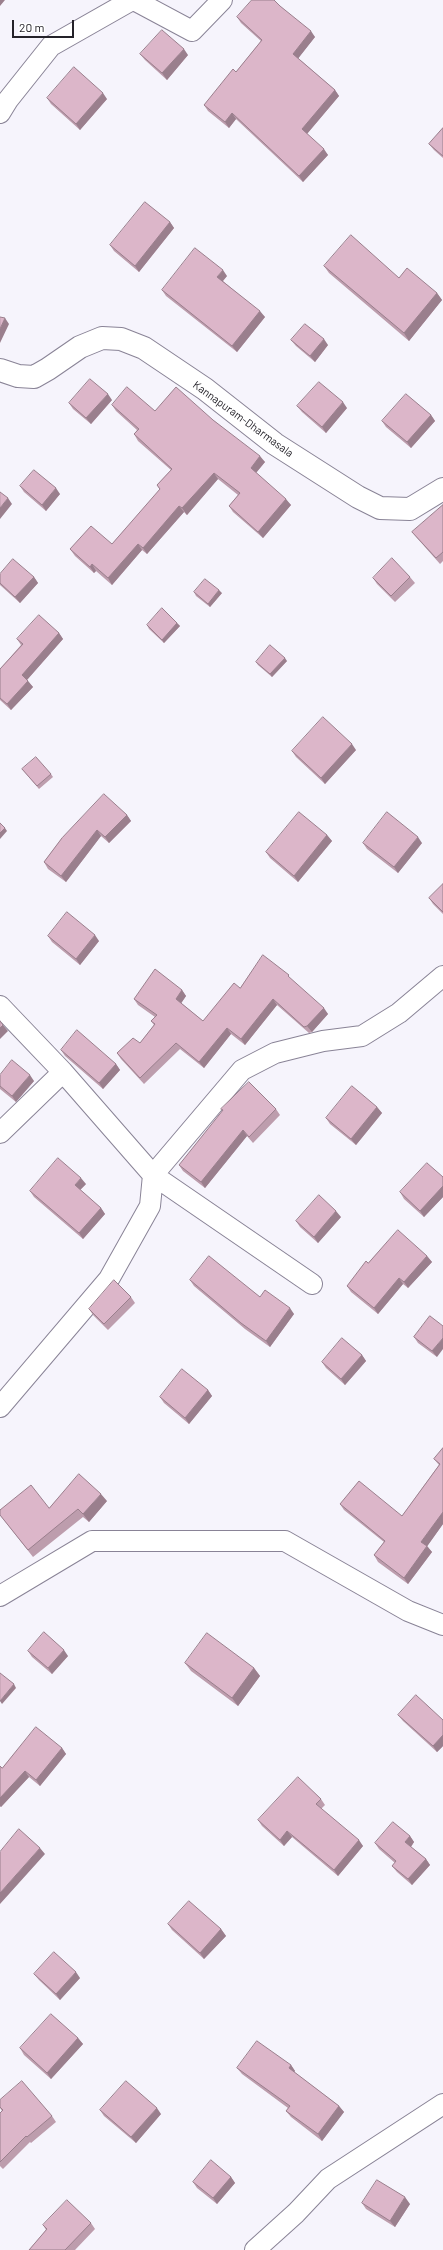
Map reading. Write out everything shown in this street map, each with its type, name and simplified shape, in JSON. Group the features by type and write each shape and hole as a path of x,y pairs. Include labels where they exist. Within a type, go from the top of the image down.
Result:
{"main road":[{"name":"Kannapuram-Dharmasala","path":"0,370 18,376 34,377 80,347 102,338 121,338 144,348 205,389 275,444 358,497 380,508 410,509 443,489"}],"street":[{"path":"0,113 8,100 51,46 133,0 192,31 222,0"},
{"path":"0,1407 109,1279 150,1206 153,1175 242,1070 275,1053 323,1041 362,1036 399,1013 443,976"},
{"path":"0,1006 63,1072 153,1175 312,1284"},
{"path":"0,1133 63,1072"},
{"path":"0,1596 92,1541 285,1541 408,1611 443,1625"},
{"path":"255,2250 328,2179 443,2104"}],"building":[{"path":"252,0 274,0 311,31 293,54 335,90 302,129 324,149 299,176 232,113 225,122 204,105 233,69 236,72 262,40 237,17"},
{"path":"162,30 184,49 162,73 140,54"},
{"path":"74,67 103,93 76,124 47,98"},
{"path":"443,128 443,156 429,144"},
{"path":"145,202 170,222 135,266 110,245"},
{"path":"351,235 399,278 407,268 437,293 404,333 324,266"},
{"path":"195,248 223,270 217,277 260,311 232,346 162,290"},
{"path":"0,317 5,318 0,329"},
{"path":"305,324 324,339 310,356 291,340"},
{"path":"90,379 108,394 86,418 69,403"},
{"path":"319,382 343,402 322,427 297,406"},
{"path":"127,387 155,411 176,387 213,420 260,456 251,468 286,499 258,532 229,506 240,493 214,473 182,508 179,506 143,548 138,544 108,578 92,564 90,567 70,549 91,526 112,544 160,489 157,485 172,469 134,434 139,429 112,405"},
{"path":"406,394 431,415 407,442 382,421"},
{"path":"34,470 56,488 42,505 20,486"},
{"path":"0,492 8,498 0,508"},
{"path":"443,505 443,552 436,558 412,532"},
{"path":"392,558 410,577 391,596 373,578"},
{"path":"13,559 34,577 15,597 0,583 0,574"},
{"path":"205,579 219,590 208,604 194,592"},
{"path":"162,608 177,623 162,640 147,625"},
{"path":"39,615 59,633 22,675 28,681 7,704 0,698 0,669 23,644 17,639"},
{"path":"270,645 285,658 270,674 256,662"},
{"path":"323,717 352,744 321,778 292,751"},
{"path":"36,757 51,774 37,786 22,769"},
{"path":"104,794 127,815 105,837 97,830 61,876 44,862 62,838"},
{"path":"299,812 327,835 294,876 266,852"},
{"path":"387,812 418,837 394,867 363,843"},
{"path":"0,823 5,828 0,833"},
{"path":"443,884 443,912 429,898"},
{"path":"67,912 95,935 76,959 48,936"},
{"path":"263,955 289,975 288,976 324,1008 307,1026 304,1027 273,999 241,1039 227,1028 199,1062 176,1043 140,1078 117,1053 133,1038 140,1043 155,1024 151,1021 157,1015 134,999 155,969 182,990 176,999 203,1021 234,983 240,988"},
{"path":"0,1021 3,1025 0,1028"},
{"path":"77,1030 116,1064 99,1083 61,1050"},
{"path":"12,1060 30,1075 12,1096 0,1086 0,1075"},
{"path":"249,1082 276,1109 249,1137 243,1130 201,1182 179,1165 223,1110 221,1109"},
{"path":"352,1086 377,1107 351,1139 326,1118"},
{"path":"58,1158 81,1178 75,1185 101,1208 79,1233 30,1191"},
{"path":"427,1163 443,1177 443,1186 420,1211 400,1192"},
{"path":"319,1195 336,1211 314,1237 296,1221"},
{"path":"398,1230 427,1256 404,1282 399,1278 374,1308 347,1286 366,1261 368,1263"},
{"path":"209,1256 260,1297 265,1290 290,1308 266,1341 241,1323 190,1280"},
{"path":"114,1280 131,1297 104,1324 89,1309"},
{"path":"430,1316 443,1326 443,1338 432,1351 414,1337"},
{"path":"342,1338 362,1355 341,1379 322,1362"},
{"path":"182,1369 208,1390 185,1418 160,1397"},
{"path":"443,1448 443,1512 421,1542 427,1546 404,1578 374,1555 385,1541 340,1504 359,1481 402,1516 440,1464 434,1459"},
{"path":"79,1474 101,1494 83,1514 78,1509 28,1550 0,1515 0,1510 31,1485 49,1508"},
{"path":"44,1632 64,1650 48,1668 28,1651"},
{"path":"207,1633 254,1668 232,1698 185,1663"},
{"path":"0,1673 14,1684 0,1701"},
{"path":"416,1695 443,1720 443,1735 433,1746 398,1715"},
{"path":"36,1727 62,1748 36,1780 25,1771 0,1798 0,1766 2,1768"},
{"path":"298,1777 321,1799 316,1804 359,1840 334,1870 287,1831 280,1840 258,1820"},
{"path":"393,1822 410,1836 405,1842 426,1859 408,1879 392,1866 396,1861 375,1843"},
{"path":"19,1829 40,1848 0,1893 0,1852"},
{"path":"189,1901 221,1929 200,1953 168,1924"},
{"path":"54,1952 76,1972 56,1994 34,1974"},
{"path":"51,2014 78,2038 47,2073 20,2048"},
{"path":"257,2041 291,2065 289,2068 339,2106 318,2134 286,2111 290,2106 237,2068"},
{"path":"22,2081 52,2116 27,2137 26,2136 0,2162 0,2113 3,2110 0,2107 0,2100"},
{"path":"126,2081 157,2108 131,2137 100,2110"},
{"path":"211,2160 231,2177 213,2198 193,2182"},
{"path":"377,2180 405,2197 390,2221 362,2203"},
{"path":"67,2200 91,2223 65,2250 29,2250 47,2229 43,2225"}]}
